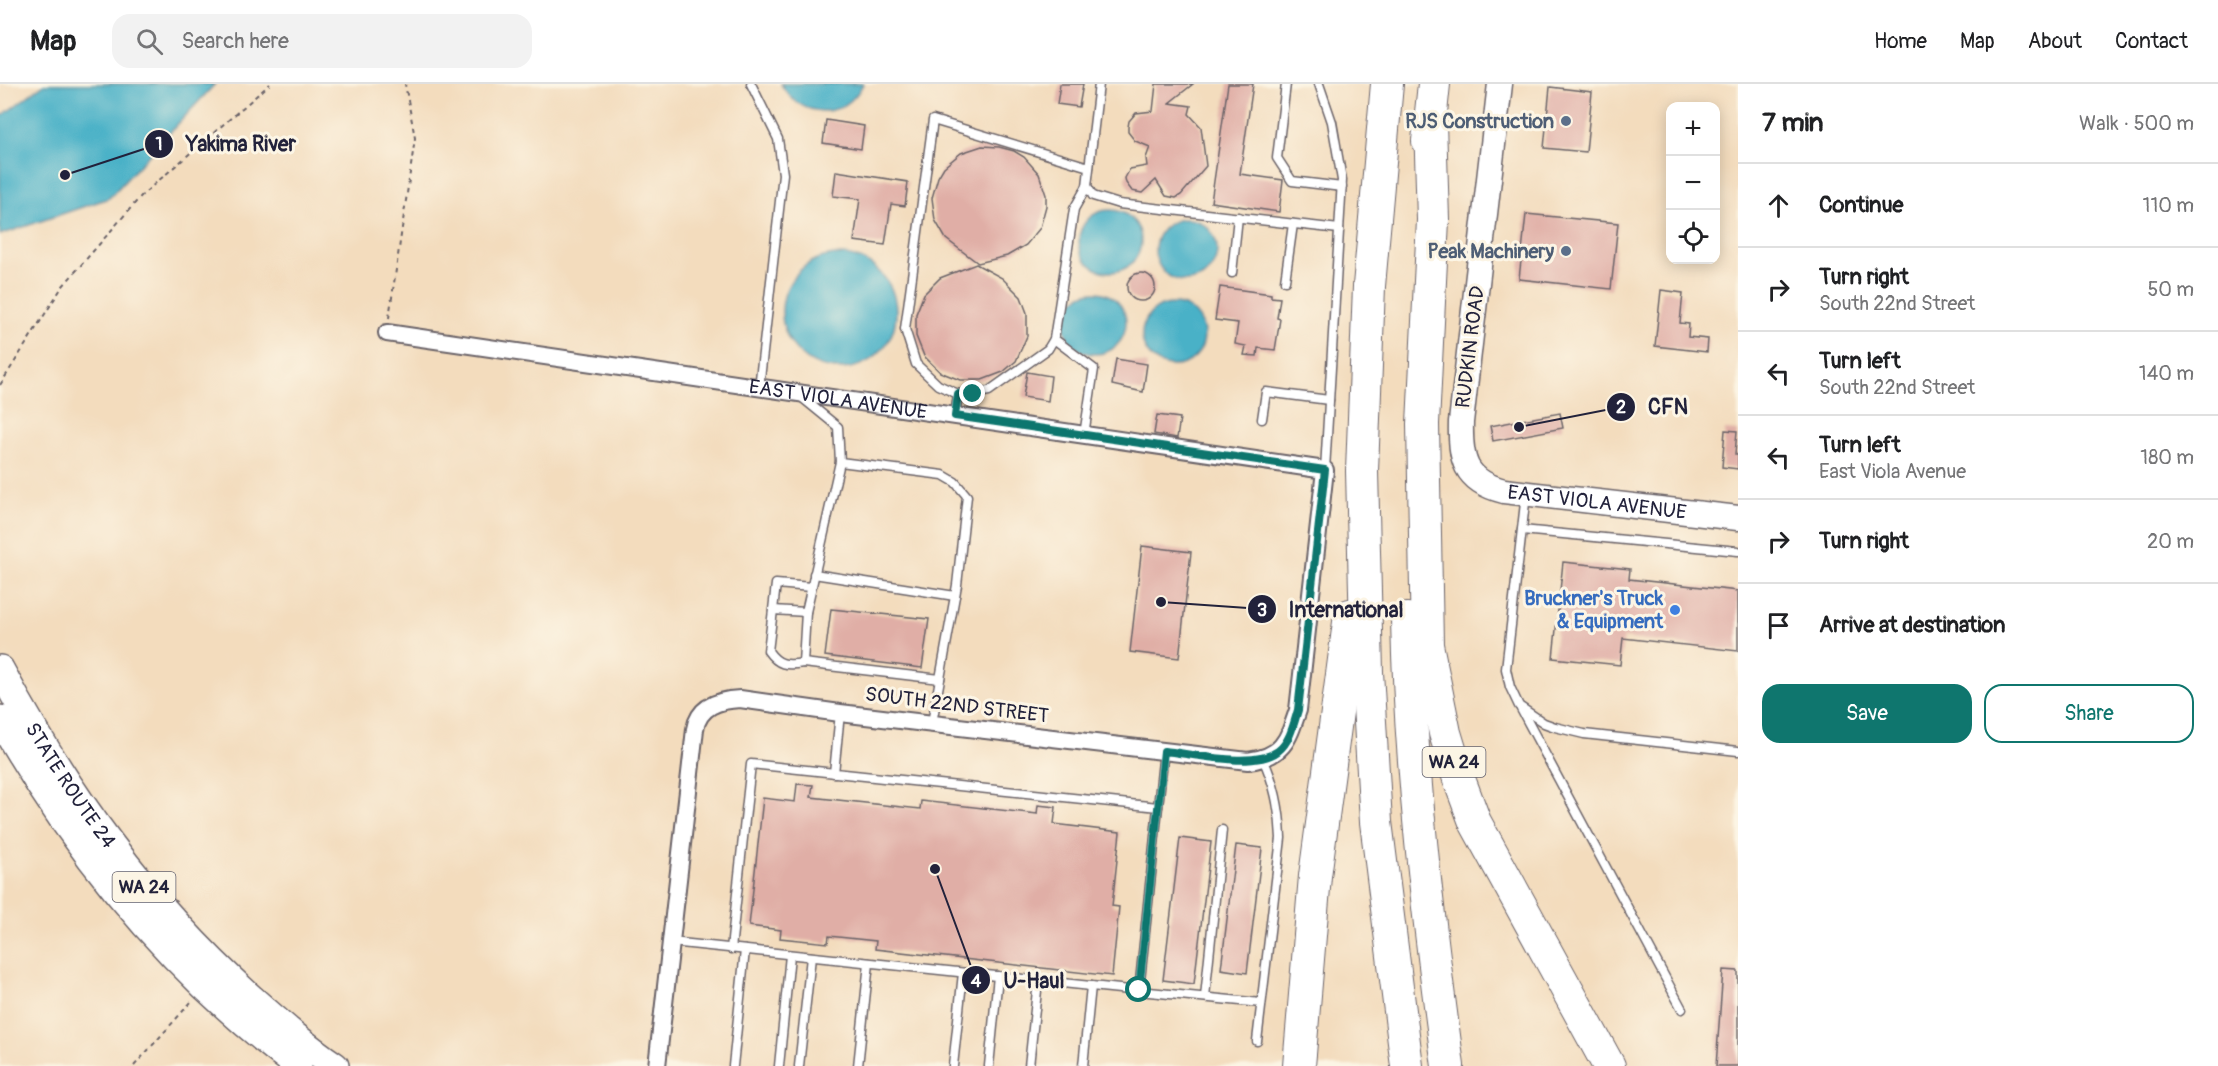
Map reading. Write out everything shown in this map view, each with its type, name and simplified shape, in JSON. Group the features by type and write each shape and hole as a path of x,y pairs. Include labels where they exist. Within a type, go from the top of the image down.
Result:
{"highway":[{"path":"1299,1066 1315,876 1352,603 1362,471 1369,286 1388,84"},
{"path":"1434,84 1407,432 1408,692 1419,832 1448,1066"},
{"name":"WA 24","path":"1430,122 1433,220 1423,424 1427,645 1445,732 1475,822 1609,1066"},
{"path":"1362,471 1367,672 1375,812 1407,1066"}],"main road":[{"name":"STATE ROUTE 24","path":"0,669 30,725 65,782 131,872 177,925 226,975 275,1019 335,1066"},
{"name":"STATE ROUTE 24","path":"0,719 63,822 99,872 149,932 256,1035 298,1066"}],"street":[{"name":"RUDKIN ROAD","path":"1466,467 1461,454 1461,422 1500,84"},
{"name":"EAST VIOLA AVENUE","path":"387,333 1325,470"},
{"name":"EAST VIOLA AVENUE","path":"1466,467 1478,481 1488,487 1526,494 1738,518"},
{"path":"1263,759 1279,750 1290,735 1298,710 1325,470"},
{"name":"SOUTH 22ND STREET","path":"657,1066 695,729 699,716 707,707 727,700 740,699 1248,761 1263,759"}],"lane":[{"path":"751,84 778,139 783,174 759,388"},
{"path":"1089,167 933,120 905,329 916,364 938,385 958,394 989,391 1048,349 1054,339 1074,210 1087,186 1099,84"},
{"path":"1286,84 1277,158 1292,181 1342,187"},
{"path":"1319,84 1332,122 1342,187 1325,470"},
{"path":"1087,186 1093,195 1119,204 1339,229"},
{"path":"1232,273 1238,217"},
{"path":"1285,281 1293,224"},
{"path":"1054,339 1094,369 1084,435"},
{"path":"1262,418 1266,392 1329,400"},
{"path":"798,394 838,427 840,462 806,612 803,663"},
{"path":"955,416 958,394"},
{"path":"840,462 943,475 955,482 967,496 955,596 932,723"},
{"path":"1526,494 1506,669 1510,687 1682,1009"},
{"path":"1522,530 1738,551"},
{"path":"814,574 955,596"},
{"path":"811,587 776,584 768,651 775,660 786,666 803,663 940,679"},
{"path":"773,610 806,612"},
{"path":"1519,706 1544,723 1584,734 1738,751"},
{"path":"834,773 840,712"},
{"path":"1139,990 1164,751"},
{"path":"1257,1041 1281,838 1275,788 1263,759"},
{"path":"731,949 751,764 1158,807"},
{"path":"1205,997 1222,830"},
{"path":"671,942 1262,1003"},
{"path":"733,1066 746,950"},
{"path":"779,1066 790,955"},
{"path":"799,1066 811,957"},
{"path":"858,1066 869,963"},
{"path":"953,1066 963,973"},
{"path":"989,1066 998,976"},
{"path":"1029,1066 1038,981"},
{"path":"1083,1066 1091,986"}],"path":[{"path":"0,385 62,287 142,195 270,84"},
{"path":"387,333 415,138 405,84"},
{"path":"134,1066 194,999"}],"water":[{"path":"44,84 215,84 109,198 0,235 0,117"},
{"path":"781,84 863,84 845,105 822,111 799,104 789,96"},
{"path":"1110,210 1127,215 1132,219 1136,224 1141,241 1136,258 1132,263 1127,267 1110,272 1093,267 1088,263 1084,258 1079,241 1084,224 1088,219 1093,215"},
{"path":"1186,219 1203,224 1208,228 1212,233 1217,250 1212,267 1208,272 1203,276 1186,281 1169,276 1164,272 1160,267 1155,250 1160,233 1164,228 1169,224"},
{"path":"839,255 861,260 879,272 891,290 896,312 891,334 879,352 861,364 839,369 817,364 799,352 787,334 782,312 787,290 799,272 817,260"},
{"path":"1095,292 1112,297 1117,301 1121,306 1126,323 1121,340 1117,345 1112,349 1095,354 1078,349 1073,345 1069,340 1064,323 1069,306 1073,301 1078,297"},
{"path":"1173,304 1190,309 1195,313 1199,318 1204,335 1199,352 1195,357 1190,361 1173,366 1156,361 1151,357 1147,352 1142,335 1147,318 1151,313 1156,309"}],"building":[{"path":"1060,84 1083,84 1079,107 1057,104"},
{"path":"1156,84 1193,84 1169,103 1191,106 1189,114 1201,127 1206,166 1176,198 1166,196 1156,180 1142,193 1132,191 1125,178 1130,169 1147,166 1146,158 1150,147 1135,141 1128,132 1128,127 1129,121 1136,113 1153,111"},
{"path":"1228,84 1253,84 1240,174 1283,180 1279,212 1211,202"},
{"path":"1550,87 1592,92 1586,152 1544,148"},
{"path":"826,120 864,126 861,149 823,143"},
{"path":"982,146 999,147 1014,151 1024,157 1039,174 1046,195 1046,206 1040,228 1026,245 1007,256 978,263 946,239 935,220 932,198 938,177 944,167 961,153"},
{"path":"836,171 908,182 905,206 891,204 885,245 854,241 860,199 833,196"},
{"path":"1526,214 1618,223 1611,289 1519,279"},
{"path":"976,264 1002,278 1021,297 1027,313 1027,336 1016,361 1003,372 982,380 960,380 940,372 924,356 916,336 916,314 924,294 940,278"},
{"path":"1141,273 1151,277 1155,287 1151,297 1141,301 1131,297 1127,287 1131,277"},
{"path":"1220,287 1271,294 1271,297 1280,298 1277,318 1280,319 1275,350 1258,348 1257,356 1244,355 1246,346 1235,344 1238,323 1215,320"},
{"path":"1661,290 1683,293 1680,323 1689,324 1688,337 1708,339 1707,352 1655,346"},
{"path":"1116,359 1147,364 1143,392 1112,385"},
{"path":"1027,372 1051,376 1048,401 1023,397"},
{"path":"1560,413 1563,428 1493,441 1490,426"},
{"path":"1157,415 1180,418 1177,438 1154,434"},
{"path":"1725,430 1737,431 1735,454 1738,454 1738,469 1722,467"},
{"path":"1142,546 1191,552 1179,658 1130,652"},
{"path":"1563,562 1630,569 1629,579 1738,591 1738,651 1623,638 1620,665 1553,658"},
{"path":"831,609 929,619 922,668 825,656"},
{"path":"797,784 813,785 811,797 920,809 921,801 1037,814 1038,805 1056,807 1054,824 1120,832 1112,906 1119,907 1112,976 875,949 876,941 829,936 828,943 780,938 781,930 749,926 763,798 795,802"},
{"path":"1180,838 1211,842 1194,984 1163,980"},
{"path":"1236,845 1262,848 1247,973 1221,969"},
{"path":"1723,970 1738,971 1738,1066 1716,1066"}],"place":[{"name":"RJS Construction","path":"1566,121"},
{"name":"Yakima River","path":"65,175"},
{"name":"Peak Machinery","path":"1566,251"},
{"name":"CFN","path":"1519,427"},
{"name":"International","path":"1161,602"},
{"name":"Bruckner's Truck & Equipment","path":"1675,610"},
{"name":"U-Haul","path":"935,869"}],"route":[{"path":"973,394 958,394 955,416 1325,470 1298,710 1290,735 1279,750 1263,759 1248,761 1164,751 1139,990"}]}
